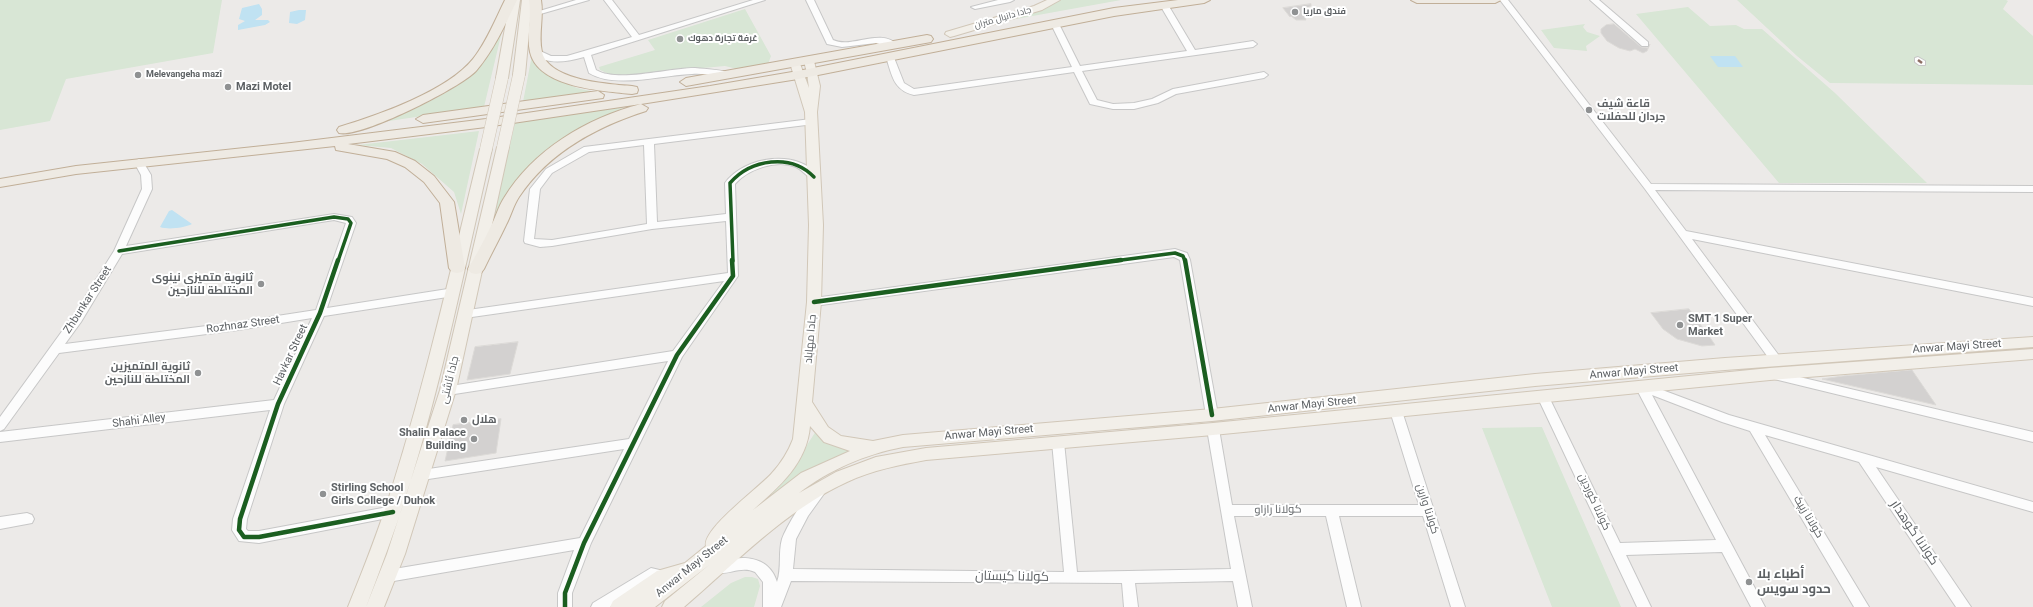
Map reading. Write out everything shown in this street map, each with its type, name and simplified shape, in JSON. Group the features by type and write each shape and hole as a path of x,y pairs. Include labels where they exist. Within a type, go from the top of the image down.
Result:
{"highway":[{"path":"344,130 383,118 416,103 453,83 471,70 493,37 511,0"},
{"path":"476,269 516,192 534,168 566,141 609,118 710,90 894,45 1137,0"},
{"path":"811,66 890,57 1055,24 1164,5 1204,0"},
{"path":"1417,0 1495,0"},
{"path":"536,6 535,52 542,64 575,82 632,90"},
{"path":"0,174 226,143 344,130 730,76 796,69"},
{"path":"0,183 76,170 139,162 291,147 486,122 710,90"},
{"path":"291,147 333,146 377,152 410,164 420,171 439,190 447,202 457,268"}],"main road":[{"name":"جادا ئاشتی","path":"357,607 393,512 418,428 454,292 457,268 502,78 515,0"},
{"name":"جادا ئاشتی","path":"375,607 388,576 422,475 448,390 519,75 527,0"},
{"name":"جادا دانيال متران","path":"950,34 1038,8 1055,0"},
{"path":"811,66 815,99 811,117"},
{"name":"جادا مهاباد","path":"704,556 732,519 777,479 793,458 801,439 814,302 816,225 811,117 796,69"},
{"path":"1922,350 1934,362"},
{"name":"Anwar Mayi Street","path":"642,607 704,556 807,478 876,446 904,441 1396,411 1641,386 1922,350 2032,353"},
{"name":"Anwar Mayi Street","path":"675,605 782,514 822,487 842,477 882,462 926,454 1058,442 1535,380 1774,368 1934,362 2032,353"},
{"path":"805,403 823,434 831,439 847,446 876,446"},
{"path":"619,607 663,576 690,568"}],"street":[{"path":"536,6 585,0"},
{"path":"608,0 637,38"},
{"path":"535,52 544,58 560,60 587,54 761,0"},
{"path":"810,0 833,44 840,45 875,39 884,40 894,45"},
{"path":"974,6 1010,0"},
{"path":"1504,0 1648,187 1774,368 2033,437"},
{"path":"1597,1 1645,44"},
{"path":"1164,5 1192,52"},
{"path":"1055,24 1078,68 1093,102 1104,106 1136,106 1160,101 1173,92 1264,75"},
{"path":"890,57 901,87 911,92 1253,44"},
{"path":"587,54 592,71 605,77 618,78 694,72 730,76"},
{"path":"731,217 652,226 552,243 540,244 529,241 535,189 549,171 587,150 811,117"},
{"path":"649,142 652,226"},
{"name":"Zhbunkar Street","path":"0,426 56,349 94,293 119,251 146,189 146,175 139,162"},
{"path":"565,607 564,592 584,543 677,355 733,276 730,184 734,177 742,172 759,166 789,162 800,165 814,177"},
{"path":"1648,187 2033,188"},
{"name":"Havkar Street","path":"119,251 343,217 348,219 351,223 320,313 278,404 240,519 239,530 244,537 259,537 393,512"},
{"path":"1681,233 2033,302"},
{"path":"814,302 1175,254 1183,256 1185,260 1226,511 1245,607"},
{"path":"465,314 733,276"},
{"name":"Rozhnaz Street","path":"56,349 173,335 454,292"},
{"path":"448,390 677,355"},
{"path":"1641,386 1697,409 1754,427 2033,507"},
{"path":"1641,386 1758,607"},
{"name":"کولانا کوردین","path":"1543,396 1644,607"},
{"name":"Shahi Alley","path":"0,437 278,404"},
{"name":"کولانا وارین","path":"1396,411 1458,607"},
{"name":"کولانا زیپک","path":"1754,427 1862,607"},
{"path":"1058,442 1071,578"},
{"path":"422,475 633,443"},
{"name":"کولانا گوهدار","path":"1863,458 1964,607"},
{"path":"774,607 786,575 789,539 803,512 822,487"},
{"path":"1330,510 1354,607"},
{"name":"کولانا رازاو","path":"1226,511 1428,510"},
{"path":"0,523 28,520"},
{"path":"388,576 584,543"},
{"path":"1616,549 1725,546"},
{"path":"718,568 730,563 742,562 763,570 768,579 770,607"},
{"path":"598,607 651,574 663,576"},
{"name":"کولانا کیستان","path":"786,575 1071,578 1239,575"},
{"path":"1128,577 1131,607"}],"green space":[{"path":"0,0 222,0 213,53 66,79 50,121 0,130"},
{"path":"1061,0 1121,0 1005,21 1044,8"},
{"path":"1737,0 2006,0 2008,1 2003,9 2033,36 2033,85 1830,83 1797,56"},
{"path":"1688,7 1710,26 1736,25 1744,29 1762,29 1835,93 1927,183 1779,183 1636,14"},
{"path":"745,9 771,56 768,64 741,70 725,66 626,75 611,75 600,70 599,67 655,50 648,40"},
{"path":"1585,24 1583,27 1587,32 1600,36 1586,46 1587,51 1554,48 1541,30"},
{"path":"502,31 484,107 382,122 409,111 449,91 473,73 491,52"},
{"path":"532,55 546,70 561,81 577,88 598,92 523,102"},
{"path":"628,106 574,131 537,157 508,192 493,218 515,123"},
{"path":"479,131 461,214 454,192 422,164 391,148 358,145"},
{"path":"1542,427 1621,607 1552,607 1482,428"},
{"path":"816,431 830,445 853,450 806,474 734,524 786,478"},
{"path":"745,577 758,579 760,586 754,607 701,607 731,583"}],"water":[{"path":"259,4 262,9 262,15 255,20 268,20 270,22 265,25 238,30 238,25 245,21 239,19 242,8"},
{"path":"306,10 305,20 297,24 289,23 290,12"},
{"path":"1710,56 1735,56 1743,67 1718,67"},
{"path":"172,210 192,224 185,227 176,228 160,227 169,211"}],"building":[{"name":"فندق ماريا","path":"1311,4 1311,6 1302,11 1306,15 1304,16 1306,20 1296,20 1291,16 1290,17 1283,8"},
{"path":"1614,24 1641,47 1648,48 1650,44 1647,51 1643,53 1635,49 1630,51 1619,48 1607,41 1601,33 1601,29 1606,25"},
{"name":"SMT 1 Super Market","path":"1689,309 1715,345 1702,346 1677,339 1663,329 1651,313"},
{"path":"518,342 510,374 467,380 475,347"},
{"path":"1912,370 1936,405 1822,379 1843,376"},
{"name":"Shalin Palace Building","path":"501,419 496,453 445,461 453,425"}],"marked path":[{"path":"1918,60 1922,63"}],"cycle path":[{"path":"565,607 565,593 584,543 677,355 733,276 730,183 735,177 752,168 782,162 801,166 814,177"},
{"path":"119,251 334,217 348,219 351,223 320,313 278,404 240,519 239,530 244,537 259,537 393,512"},
{"path":"814,302 1175,253 1183,256 1185,260 1212,415"}],"place":[{"name":"فندق ماريا","path":"1295,12"},
{"name":"غرفة تجارة دهوك","path":"680,39"},
{"name":"Melevangeha mazî","path":"138,75"},
{"name":"Mazi Motel","path":"228,87"},
{"name":"قاعة شيف جردان للحفلات","path":"1589,110"},
{"name":"ثانوية متميزي نينوى المختلطة للنازحين","path":"261,284"},
{"name":"SMT 1 Super Market","path":"1680,325"},
{"name":"ثانوية المتميزين المختلطة للنازحين","path":"198,373"},
{"name":"هلال","path":"464,420"},
{"name":"Shalin Palace Building","path":"474,439"},
{"name":"Stirling School Girls College / Duhok","path":"323,494"},
{"name":"أطباء بلا حدود سويس","path":"1749,582"}]}
